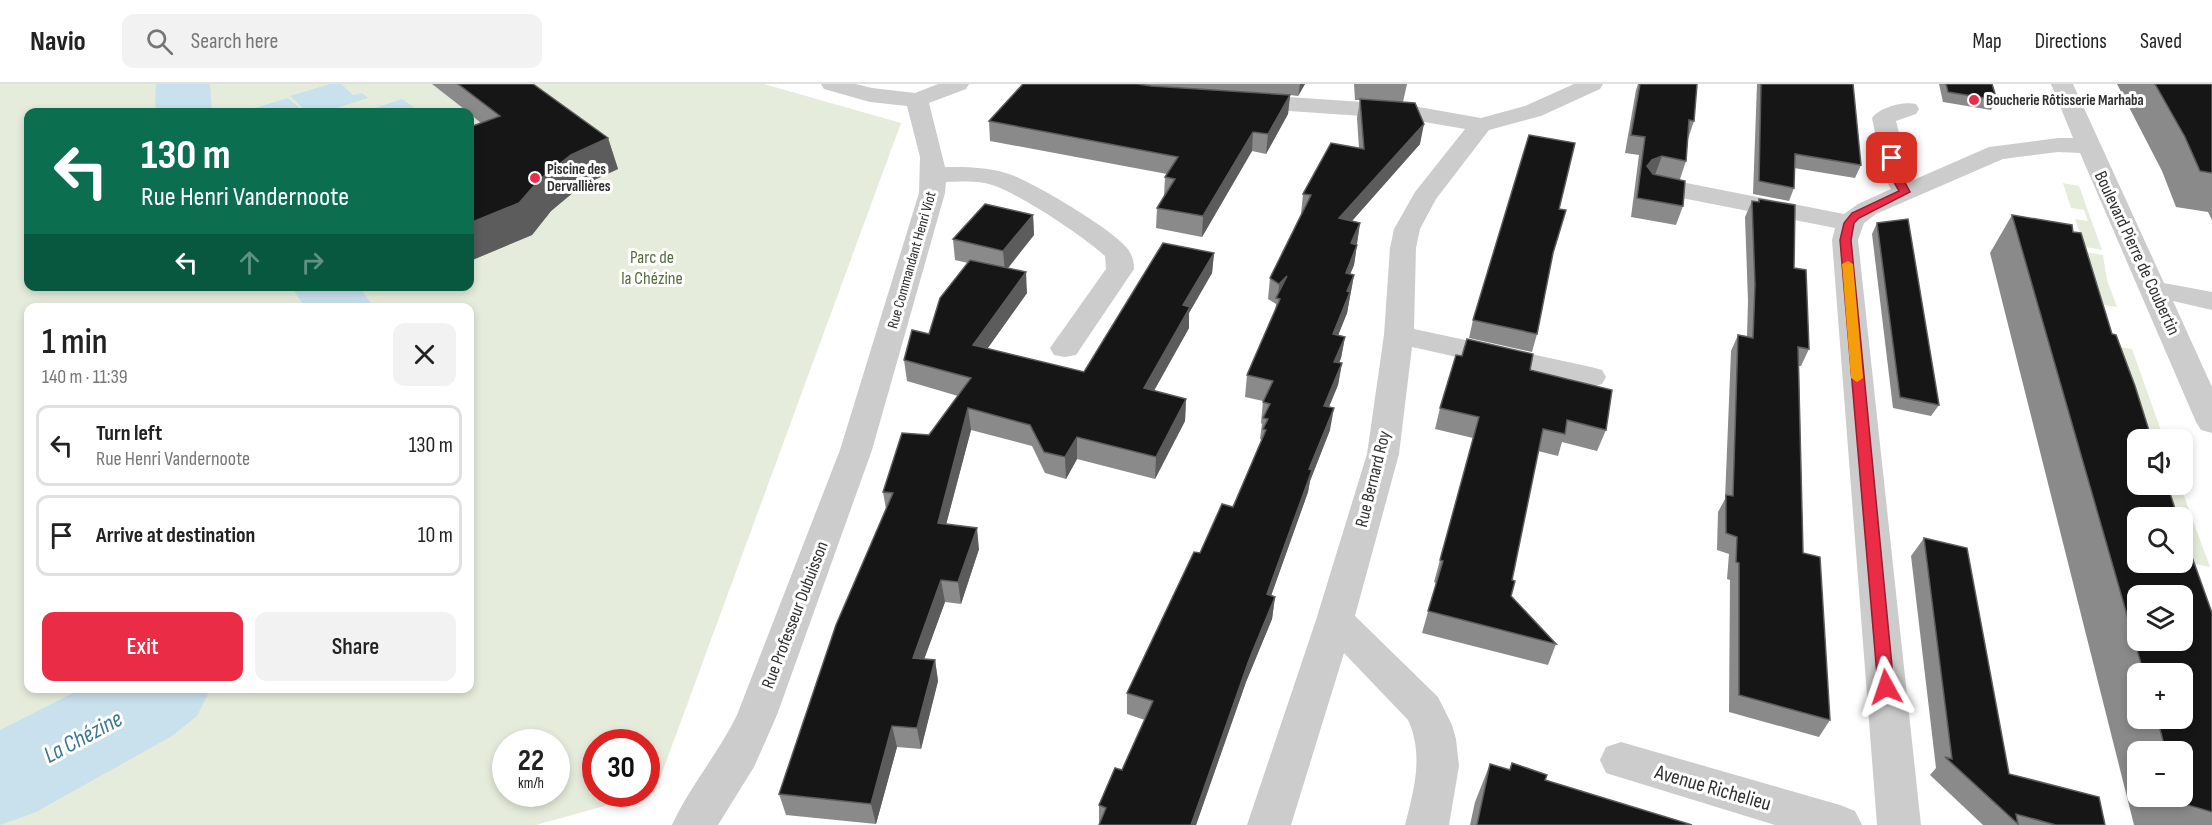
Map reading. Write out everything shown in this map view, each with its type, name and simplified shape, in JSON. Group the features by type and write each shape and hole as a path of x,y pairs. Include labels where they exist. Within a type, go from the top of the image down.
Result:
{"street":[{"path":"832,84 870,95 917,99 958,84"},
{"path":"1220,100 1407,112 1482,125 1533,111 1592,84"},
{"name":"Boulevard Pierre de Coubertin","path":"2062,84 2212,422"},
{"name":"Rue Commandant Henri Viot","path":"873,393 933,193 936,174 917,99"},
{"path":"1905,192 1896,177 1884,118 1908,109"},
{"name":"Rue Bernard Roy","path":"1269,825 1335,621 1383,454 1399,335 1403,248 1407,229 1424,197 1482,125"},
{"path":"1899,825 1845,240 1849,223 1856,215 1998,152 2058,145 2088,146"},
{"path":"936,174 988,177 1008,182 1100,238 1117,252 1120,269 1065,348"},
{"path":"1656,185 1821,215 1849,223"},
{"path":"2154,289 2212,301"},
{"path":"1399,335 1591,376"},
{"name":"Rue Professeur Dubuisson","path":"694,825 739,754 757,715 856,450 873,393"},
{"path":"1335,621 1424,709 1432,725 1438,745 1438,772 1427,825"},
{"name":"Avenue Richelieu","path":"1621,760 1840,825"}],"green space":[{"name":"Parc de la Chézine","path":"0,84 764,84 901,123 660,778 660,729 582,729 582,807 601,807 536,825 0,825"},
{"path":"2063,183 2079,186 2102,250 2085,247 2075,219 2088,221 2084,210 2071,208"},
{"path":"2086,252 2103,255 2107,280 2117,307 2104,305"},
{"path":"2119,347 2132,349 2160,429 2148,429"},
{"path":"2170,495 2184,495 2188,507 2174,507"},
{"path":"2193,521 2210,567 2194,564 2193,561"}],"water":[{"path":"330,84 341,84 353,95 362,93 368,98 336,108 303,108 290,96"},
{"path":"288,98 299,108 255,108"},
{"path":"402,99 414,108 375,108"}],"building":[{"path":"458,84 533,84 608,138 571,155 540,179 519,203 474,221 474,126 500,116"},
{"path":"1023,84 1137,84 1290,95 1268,134 1253,132 1203,216 1157,208 1175,179 1165,177 1178,157 989,121"},
{"path":"1640,84 1697,84 1694,121 1689,120 1686,161 1662,156 1652,160 1647,166 1653,174 1685,181 1683,206 1637,198 1645,137 1631,135"},
{"path":"1761,84 1853,84 1861,165 1795,154 1794,188 1759,181"},
{"path":"1946,84 1992,84 1997,100 1948,92"},
{"path":"2155,84 2212,84 2212,173 2200,171 2185,137"},
{"path":"1360,99 1415,103 1424,124 1339,218 1360,223 1351,243 1357,245 1346,273 1354,275 1347,291 1350,292 1333,334 1345,337 1334,362 1342,363 1324,406 1334,408 1309,469 1312,470 1267,594 1275,597 1249,660 1191,825 1099,825 1106,808 1099,805 1115,768 1122,770 1153,701 1127,693 1194,552 1200,553 1222,504 1233,507 1266,430 1263,429 1268,419 1263,418 1270,404 1263,402 1273,381 1247,375 1280,299 1276,298 1287,276 1279,284 1270,278 1311,195 1303,194 1331,143 1364,149"},
{"path":"1529,135 1575,143 1559,209 1566,210 1553,253 1537,334 1473,320"},
{"path":"1759,199 1795,205 1794,268 1806,270 1809,349 1798,347 1803,553 1820,557 1830,720 1739,695 1739,563 1736,562 1737,537 1726,533 1726,495 1733,496 1738,335 1753,338 1755,285 1752,201 1759,202"},
{"path":"985,204 1033,215 1003,251 953,239"},
{"path":"2012,215 2072,225 2073,232 2081,233 2112,334 2116,335 2149,429 2127,429 2127,495 2171,495 2174,507 2127,507 2127,573 2193,573 2193,560 2212,613 2212,812 2193,806 2193,741 2163,741 2160,729 2193,729 2193,663 2141,663 2137,651 2193,651 2193,585 2127,585 2127,615"},
{"path":"1908,219 1939,405 1900,397 1877,223"},
{"path":"1163,243 1214,253 1183,305 1190,307 1144,388 1186,399 1156,457 1077,437 1065,457 1044,452 1030,425 968,408 938,523 977,528 958,582 941,580 913,658 935,660 917,728 892,726 871,804 779,794 836,625 893,493 883,492 902,433 929,435 971,378 904,360 912,330 929,334 940,298 970,260 1026,272 973,345 1084,372"},
{"path":"1467,339 1533,354 1530,370 1612,390 1606,430 1567,420 1565,434 1543,429 1512,580 1515,581 1511,596 1556,644 1428,611 1479,417 1440,408 1456,355 1462,356"},
{"path":"1924,538 1967,548 2009,774 2099,797 2105,825 2056,825 2016,814 2018,824 1945,757 1952,759"},
{"path":"1512,763 1547,775 1545,780 1692,825 1477,825 1490,764 1510,770"}],"waterway":[{"name":"La Chézine","path":"183,84 183,108"},
{"name":"La Chézine","path":"328,291 336,303"},
{"name":"La Chézine","path":"0,780 138,707 156,693"}],"slow traffic":[{"path":"1848,264 1857,378"}],"place":[{"name":"Boucherie Rôtisserie Marhaba","path":"1974,100"},
{"name":"Piscine des Dervallières","path":"535,178"}],"route":[{"path":"1886,687 1845,240 1849,223 1856,215 1905,192 1896,177 1892,158"}]}
